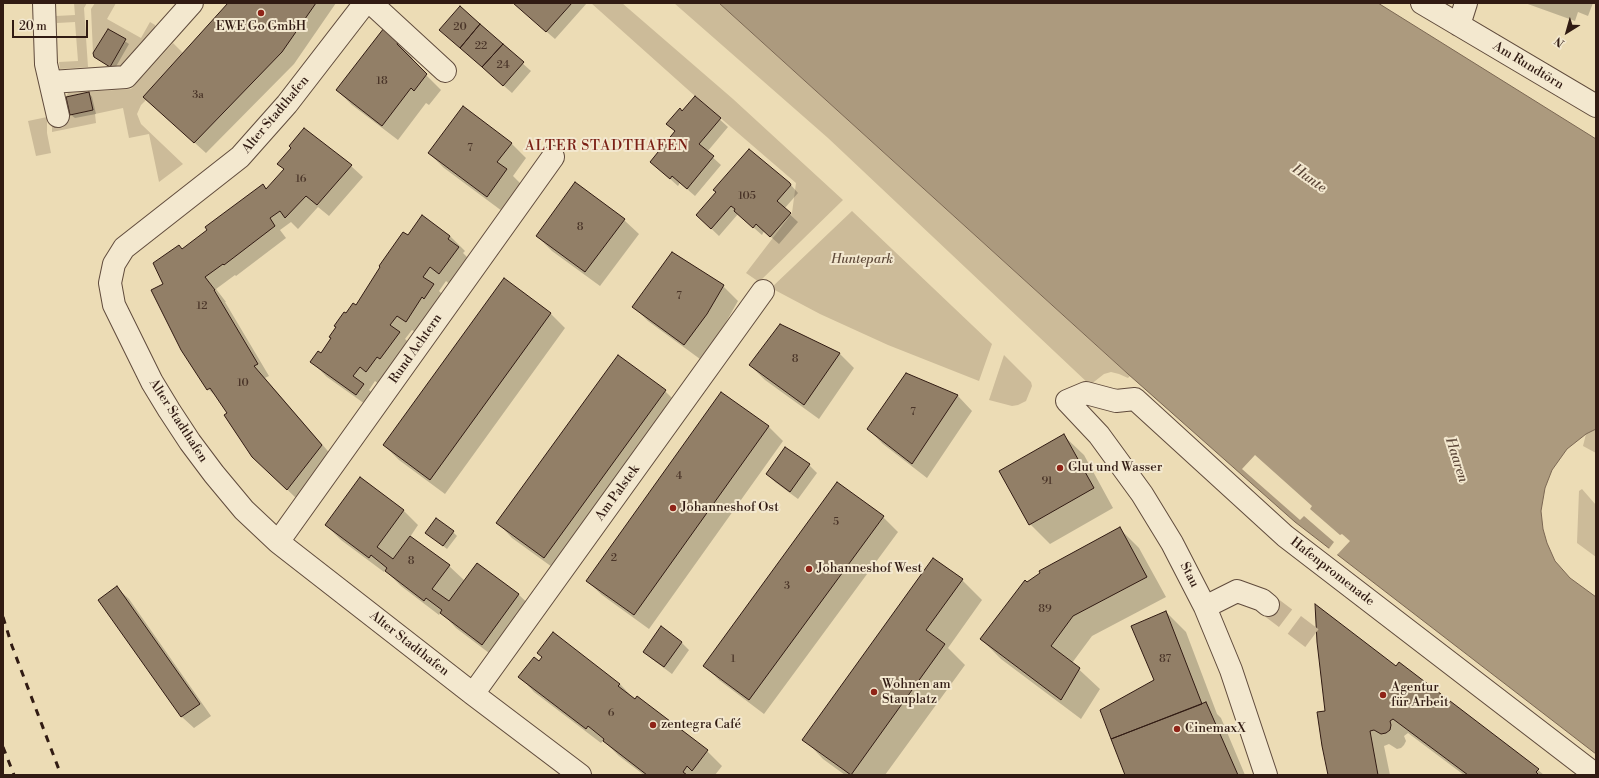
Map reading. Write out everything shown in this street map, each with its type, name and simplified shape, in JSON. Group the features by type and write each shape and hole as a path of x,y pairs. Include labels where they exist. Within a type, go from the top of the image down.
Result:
{"street":[{"path":"44,3 46,64 58,116"},
{"path":"51,82 126,77 192,3"},
{"name":"Alter Stadthafen","path":"365,3 287,104 240,156 124,248 114,264 110,283 114,305 152,382 174,417 214,474 244,510 278,542 473,694 580,775"},
{"path":"370,3 445,72"},
{"name":"Am Rundtörn","path":"1422,3 1596,106"},
{"path":"1459,26 1466,3"},
{"name":"Rund Achtern","path":"278,542 553,156"},
{"name":"Am Palstek","path":"473,694 763,290"},
{"name":"Hafenpromenade","path":"1067,400 1086,393 1116,401 1135,399 1285,536 1596,775"},
{"name":"Stau","path":"1067,400 1099,435 1139,490 1172,543 1205,607 1231,670 1266,775"},
{"path":"1205,607 1237,591 1262,600 1268,605"}],"green space":[{"path":"74,3 87,3 84,8 88,67 60,69 59,62 78,61 75,22 57,23 56,16 75,15"},
{"path":"95,3 116,3 107,19 141,38 150,22 155,25 155,28 121,66 110,67 126,40 108,29 93,53 91,9"},
{"path":"591,3 622,3 733,99 843,200 759,282 746,273 792,213 796,183 695,96"},
{"path":"674,3 719,3 1130,376 1128,378 1111,372 1104,374 1090,385 828,138"},
{"path":"173,43 183,53 143,97 146,100 141,105 137,114 141,124 183,164 159,182 149,134 129,138 123,108 95,114 96,123 52,132 52,120 93,110 89,92 66,97 68,93 131,89"},
{"path":"47,117 47,133 51,153 36,156 28,121"},
{"name":"Huntepark","path":"852,211 992,344 979,381 888,345 820,314 771,288"},
{"path":"1004,355 1031,382 1032,386 1026,401 1018,405 1012,406 989,400"},
{"path":"1596,429 1596,453 1583,446 1586,434"},
{"path":"1582,489 1596,505 1596,557 1577,543 1579,491"}],"water":[{"path":"719,3 1378,3 1596,139 1596,429 1586,434 1567,449 1552,470 1545,488 1541,511 1543,529 1555,561 1570,578 1596,597 1596,754 1295,522 1128,374"}],"pier":[{"path":"1255,455 1312,506 1310,509 1340,535 1342,534 1350,541 1336,556 1328,550 1334,542 1304,516 1300,520 1242,469"}],"building":[{"path":"228,3 316,3 282,52 194,143 143,97"},
{"path":"513,3 572,3 546,32"},
{"path":"460,6 480,24 460,48 439,30"},
{"path":"480,24 503,44 482,67 460,48"},
{"path":"384,28 398,42 397,44 427,74 414,91 411,88 382,126 336,90"},
{"path":"108,29 126,39 110,67 94,57 93,53"},
{"path":"503,44 524,62 503,86 482,67"},
{"path":"89,92 93,110 70,115 66,97"},
{"path":"695,96 721,118 699,144 714,156 687,189 672,176 670,179 650,162 675,131 666,124 680,108 682,111"},
{"path":"463,106 512,143 497,162 507,169 487,197 428,153"},
{"path":"304,128 352,165 317,205 306,196 285,218 280,211 270,218 275,226 224,265 223,264 205,277 215,290 258,364 254,366 322,445 287,490 252,457 224,415 227,413 210,388 207,390 181,350 151,290 163,284 153,263 179,245 182,249 207,230 205,227 263,184 266,189 284,169 277,164 291,148 289,146"},
{"path":"749,149 791,185 777,201 791,213 770,237 756,224 753,228 734,211 735,209 731,206 711,229 696,215 716,192 713,190"},
{"path":"575,182 625,219 585,272 536,236"},
{"path":"422,215 450,236 448,239 459,247 439,274 430,267 423,277 434,284 424,299 422,297 406,322 397,316 390,325 400,332 380,359 377,357 366,372 360,367 353,376 364,384 356,395 310,362 318,351 321,353 331,338 329,337 336,327 334,326 344,312 346,313 353,303 356,305 380,267 379,266 403,232 408,235"},
{"path":"672,252 724,285 707,314 684,345 632,307"},
{"path":"504,278 551,313 430,480 383,445"},
{"path":"780,324 840,353 804,405 749,365"},
{"path":"618,355 666,390 544,558 496,523"},
{"path":"906,373 958,395 912,464 867,429"},
{"name":"Johanneshof Ost","path":"721,392 769,426 634,615 586,581"},
{"path":"1064,434 1094,488 1029,525 999,471"},
{"path":"785,447 810,464 790,492 766,474"},
{"path":"360,477 404,510 377,547 393,559 410,536 450,565 432,589 449,601 477,563 519,594 482,645 440,613 442,610 426,598 424,601 385,571 387,568 371,555 369,558 325,525"},
{"name":"Johanneshof West","path":"837,482 884,516 749,700 703,666"},
{"path":"436,518 454,531 443,546 425,533"},
{"path":"1120,527 1147,577 1073,616 1051,646 1080,668 1061,700 980,639 1025,580 1027,582 1040,573 1039,571"},
{"name":"Wohnen am Stauplatz","path":"933,558 963,579 926,630 945,644 851,775 802,740"},
{"path":"117,586 200,704 181,717 98,600"},
{"name":"Agentur für Arbeit","path":"1315,604 1396,666 1399,662 1539,769 1536,772 1539,775 1468,775 1393,719 1390,721 1390,730 1386,733 1381,734 1374,730 1370,731 1378,775 1328,775 1317,712 1325,711 1317,642"},
{"path":"1166,611 1202,704 1111,739 1100,710 1154,680 1131,626"},
{"path":"661,626 682,642 664,667 643,652"},
{"path":"553,632 620,684 618,686 635,699 637,696 708,750 692,771 687,766 683,772 687,775 647,775 603,741 604,739 588,726 586,729 518,677 534,657 539,661 542,657 537,653"},
{"name":"CinemaxX","path":"1206,702 1238,775 1125,775 1111,739"}],"tunnel":[{"path":"1268,605 1317,642"}],"railway":[{"path":"3,617 12,646 61,775"},
{"path":"3,747 14,775"}],"place":[{"name":"EWE Go GmbH","path":"261,13"},
{"name":"Glut und Wasser","path":"1060,468"},
{"name":"Johanneshof Ost","path":"673,508"},
{"name":"Johanneshof West","path":"809,569"},
{"name":"Wohnen am Stauplatz","path":"874,692"},
{"name":"Agentur für Arbeit","path":"1383,695"},
{"name":"zentegra Café","path":"653,725"},
{"name":"CinemaxX","path":"1177,729"}],"district":[{"name":"ALTER STADTHAFEN","path":"607,147"}],"water label":[{"name":"Hunte","path":"1309,179"},
{"name":"Haaren","path":"1456,460"}]}
